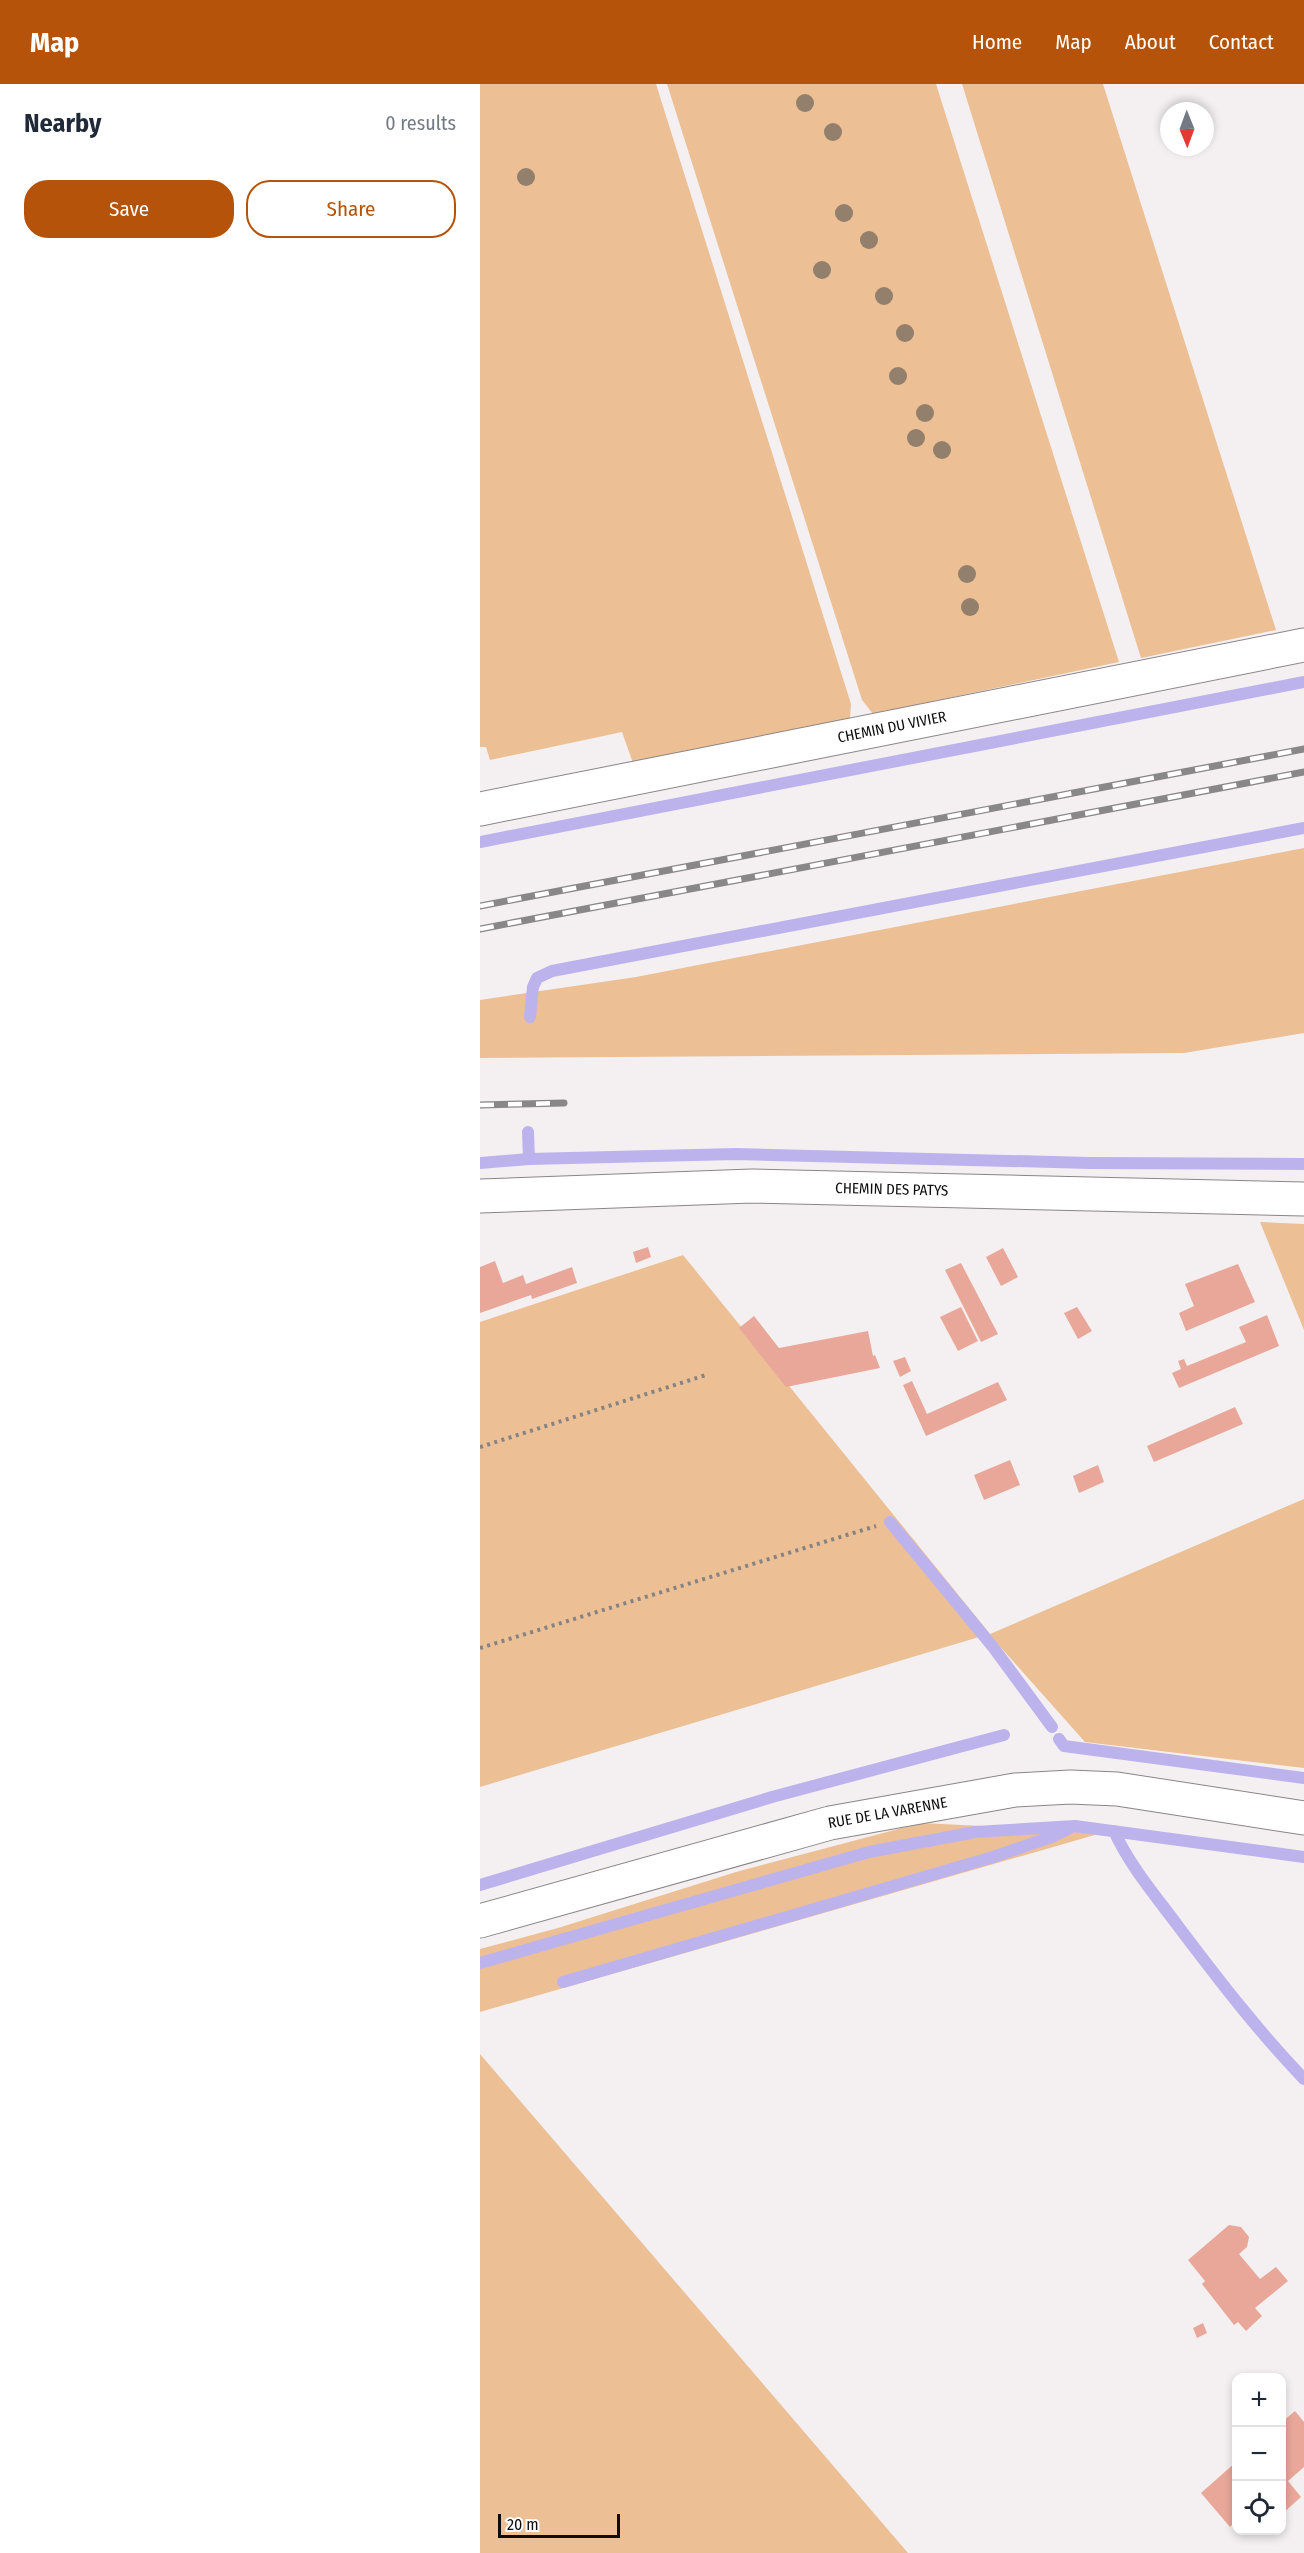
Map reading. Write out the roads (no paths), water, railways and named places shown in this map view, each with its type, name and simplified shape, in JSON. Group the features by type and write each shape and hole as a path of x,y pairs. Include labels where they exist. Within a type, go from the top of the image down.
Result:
{"street":[{"name":"CHEMIN DU VIVIER","path":"480,809 1304,645"},
{"name":"CHEMIN DES PATYS","path":"480,1196 753,1186 1304,1199"},
{"name":"RUE DE LA VARENNE","path":"480,1921 830,1823 1015,1790 1070,1787 1117,1789 1304,1818"}],"waterway":[{"path":"480,842 1304,682"},
{"path":"530,1017 533,987 537,978 552,971 1304,828"},
{"path":"480,1163 529,1159 528,1132"},
{"path":"529,1159 736,1154 1090,1163 1304,1164"},
{"path":"890,1522 993,1647 1052,1727"},
{"path":"480,1885 772,1797 1004,1735"},
{"path":"1059,1739 1064,1746 1304,1778"},
{"path":"480,1963 869,1852 975,1832 1075,1826 1304,1857"},
{"path":"563,1982 993,1857 1054,1836 1070,1828"},
{"path":"1114,1831 1143,1880 1208,1966 1254,2023 1304,2079"}],"railway":[{"path":"480,906 1304,749"},
{"path":"480,929 1304,772"},
{"path":"480,1105 564,1103"}]}
